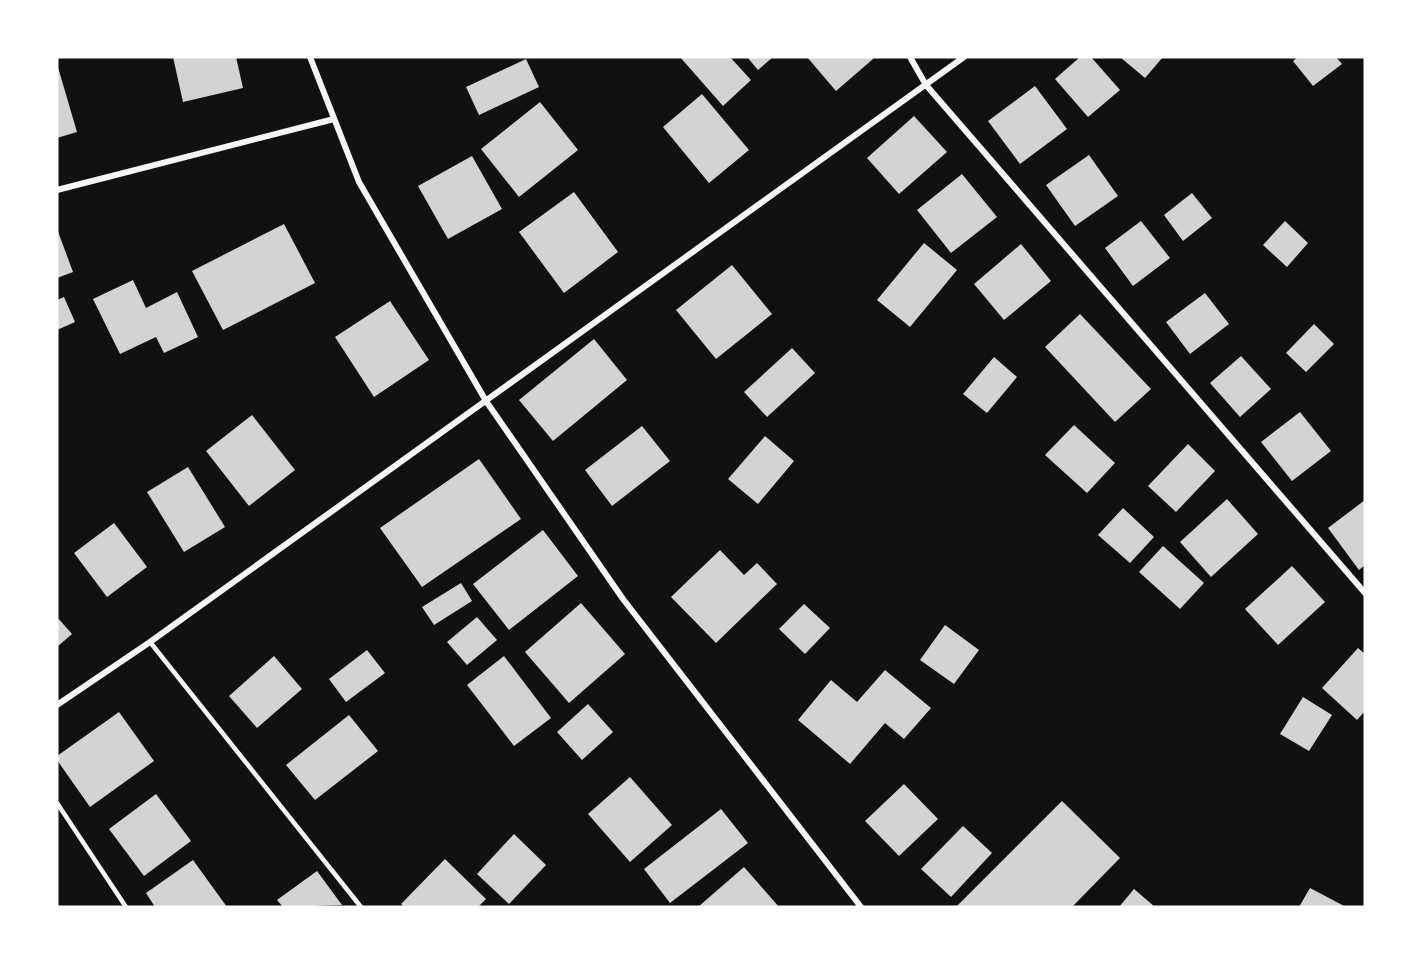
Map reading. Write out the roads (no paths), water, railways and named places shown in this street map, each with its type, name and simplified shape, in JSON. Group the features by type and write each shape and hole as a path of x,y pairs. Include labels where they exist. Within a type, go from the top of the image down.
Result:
{"street":[{"path":"310,57 359,182 486,401 622,599 861,907"},
{"path":"910,57 926,85 1365,593"},
{"path":"57,705 150,642 964,57"},
{"path":"57,190 334,119"}],"lane":[{"path":"150,642 360,907"},
{"path":"57,803 126,907"}]}
